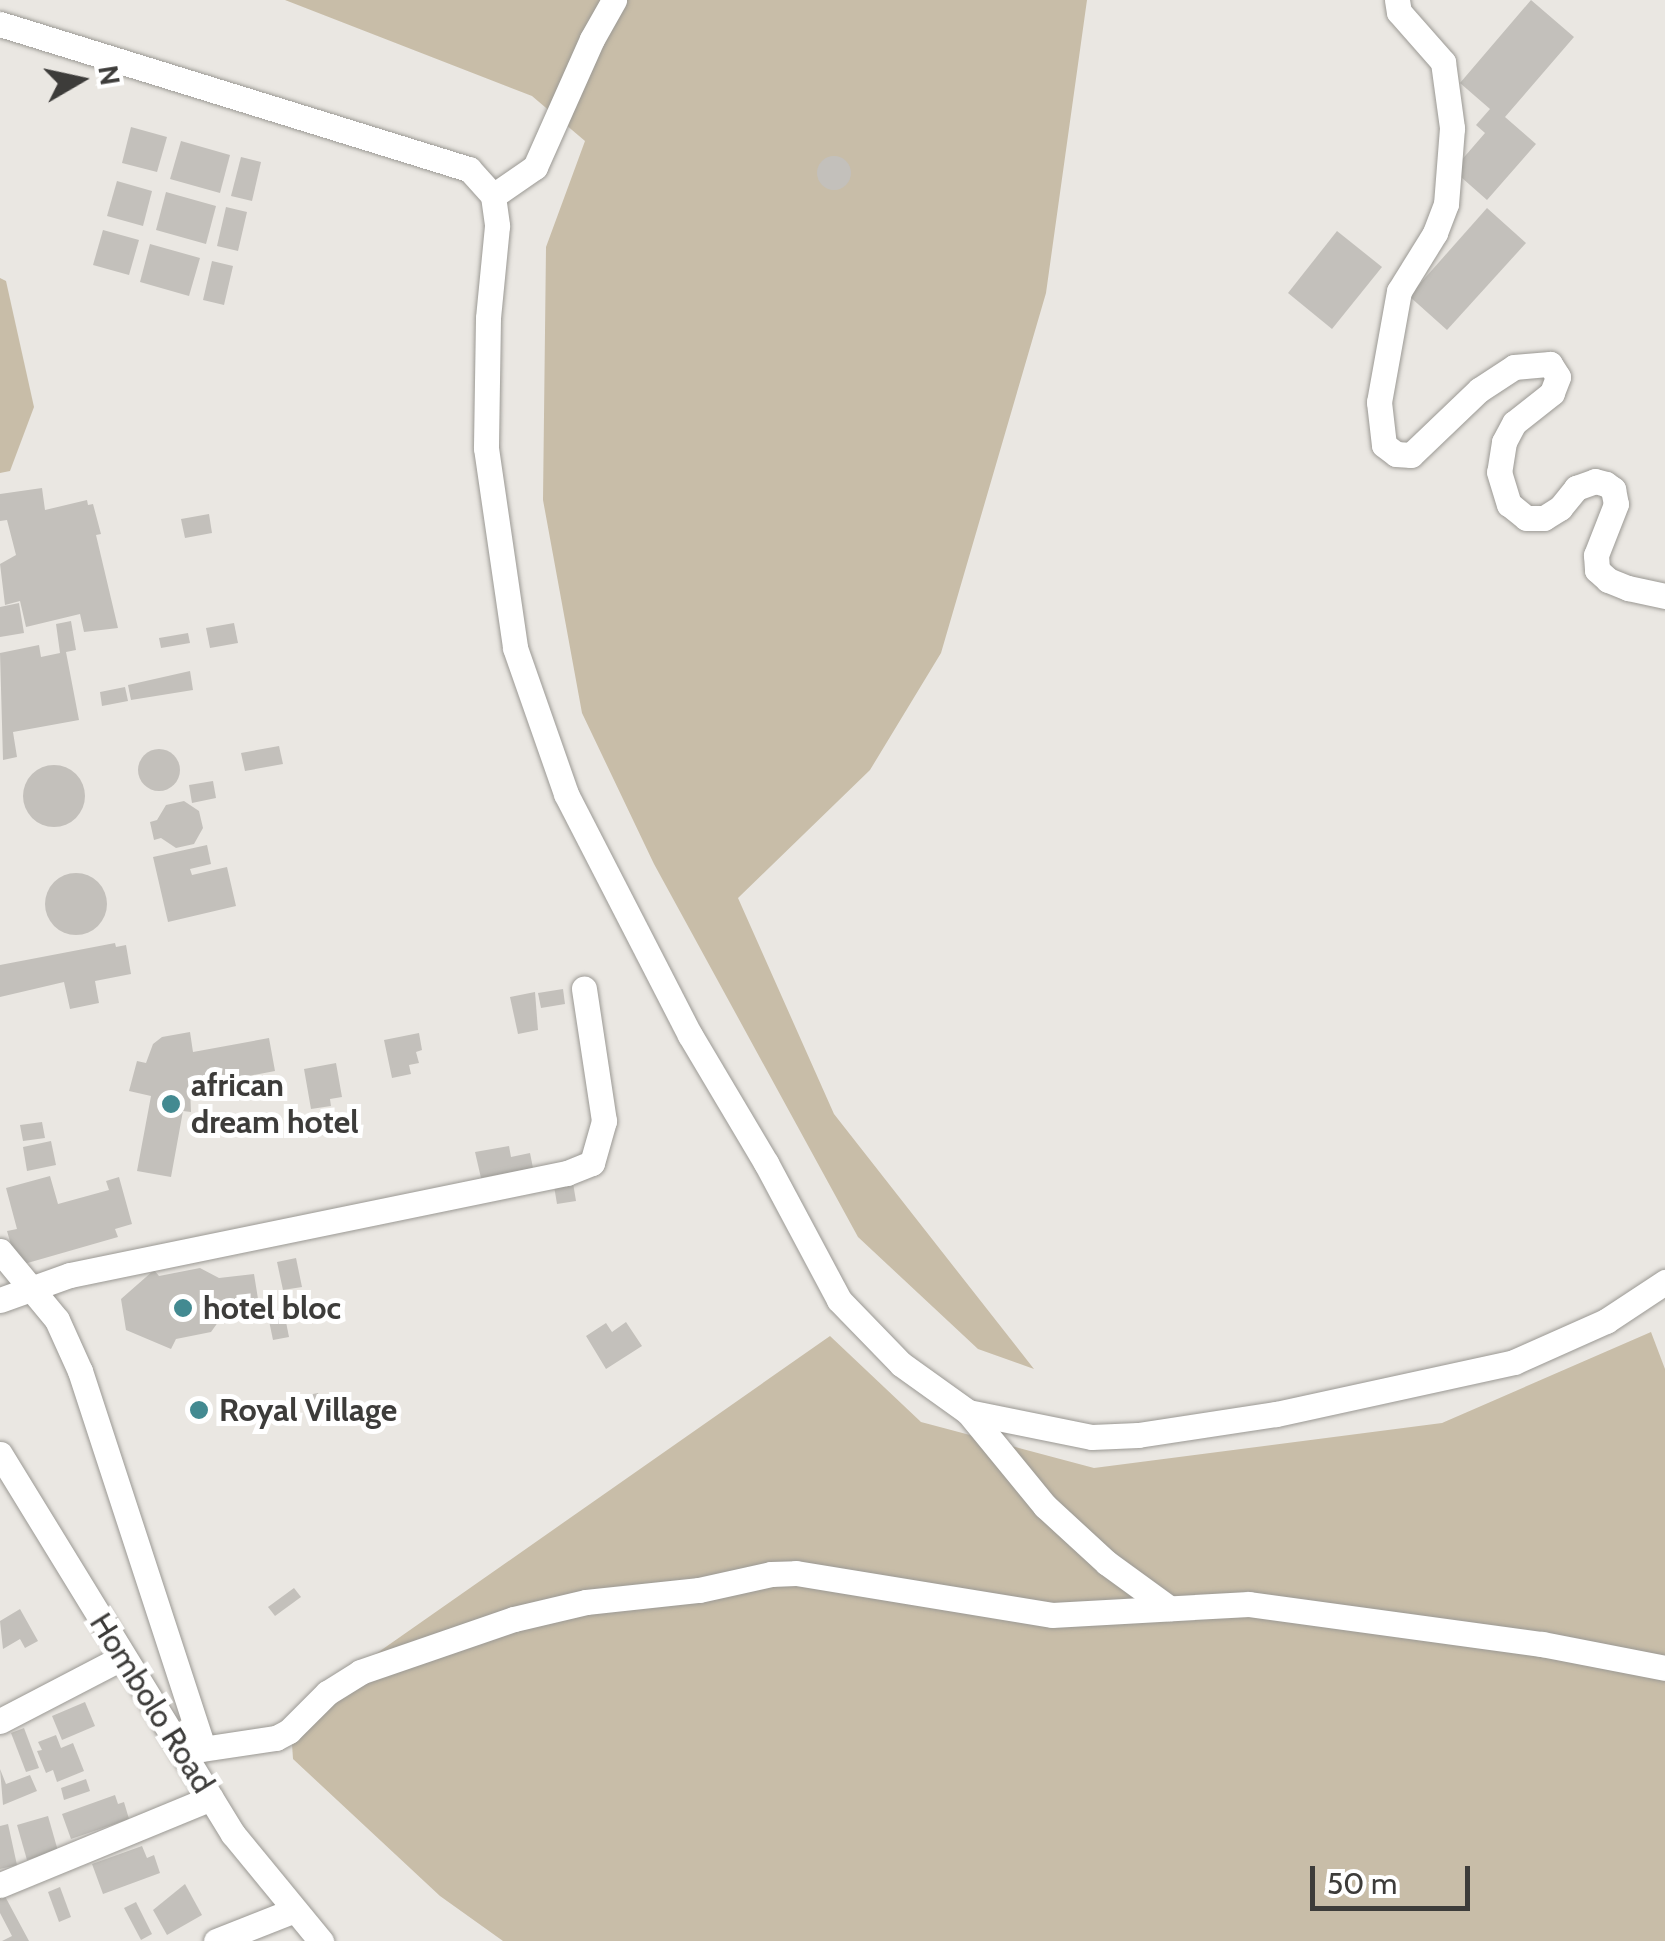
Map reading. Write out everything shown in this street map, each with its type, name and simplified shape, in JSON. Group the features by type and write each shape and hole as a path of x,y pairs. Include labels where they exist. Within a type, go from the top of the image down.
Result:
{"street":[{"path":"493,196 536,168 592,39 614,0"},
{"path":"1397,0 1399,12 1443,62 1452,128 1446,204 1435,233 1399,291 1379,402 1384,445 1396,454 1410,455 1479,390 1514,367 1550,364 1558,377 1552,393 1514,423 1504,442 1499,472 1510,504 1526,518 1544,518 1560,508 1576,488 1595,481 1606,484 1613,490 1616,504 1596,555 1597,570 1608,580 1628,588 1665,596"},
{"path":"0,24 469,168 493,196 497,226 488,318 486,448 515,648 566,794 690,1036 839,1300 901,1364 968,1412 1045,1506 1107,1563 1169,1608"},
{"path":"0,1300 31,1286 567,1173 592,1162 604,1121 584,988"},
{"path":"0,1250 57,1320 80,1371 193,1750 276,1738 290,1732 326,1693 360,1672 514,1619 586,1602 698,1590 772,1574 815,1576 1052,1615 1249,1604 1340,1614 1665,1668"},
{"path":"968,1412 1092,1437 1138,1436 1276,1414 1514,1362 1606,1321 1665,1282"},
{"name":"Hombolo Road","path":"0,1454 123,1657 193,1750 212,1798 292,1911 321,1941"},
{"path":"0,1721 123,1657"},
{"path":"0,1885 212,1798"},
{"path":"216,1941 292,1911"}],"shaded area":[{"path":"285,0 1087,0 1046,293 941,653 870,770 738,898 834,1114 1034,1369 978,1349 858,1237 654,864 582,713 543,500 546,247 585,141 532,96"},
{"path":"0,278 6,281 34,407 10,471 0,473"},
{"path":"1651,1332 1665,1369 1665,1941 503,1941 440,1896 293,1759 290,1714 830,1336 921,1422 1094,1468 1442,1423"}],"building":[{"path":"1531,0 1574,37 1505,117 1536,144 1487,200 1453,170 1485,133 1476,125 1490,109 1460,83"},
{"path":"131,127 167,137 157,172 122,163"},
{"path":"181,141 230,155 220,193 170,179"},
{"path":"834,156 846,161 851,173 846,185 834,190 822,185 817,173 822,161"},
{"path":"241,157 261,162 252,201 231,196"},
{"path":"117,181 152,191 143,226 107,216"},
{"path":"166,192 216,206 206,244 156,230"},
{"path":"226,207 247,212 238,251 217,246"},
{"path":"1487,208 1526,243 1447,330 1409,296"},
{"path":"103,230 139,240 129,275 93,265"},
{"path":"1337,231 1382,267 1332,329 1288,293"},
{"path":"150,244 200,258 189,296 140,282"},
{"path":"212,261 233,266 224,305 203,300"},
{"path":"42,488 45,510 87,500 88,505 93,504 101,534 96,535 118,628 84,632 80,614 26,627 20,601 5,605 0,564 16,555 7,520 0,521 0,494"},
{"path":"209,514 212,533 185,538 181,519"},
{"path":"19,603 24,633 0,637 0,607"},
{"path":"71,621 76,650 66,652 79,720 13,732 17,757 3,760 0,653 39,645 41,657 60,653 56,624"},
{"path":"234,623 238,643 210,648 206,628"},
{"path":"188,633 190,643 161,648 159,638"},
{"path":"190,671 193,690 131,700 128,685"},
{"path":"125,687 128,701 102,706 100,692"},
{"path":"279,746 283,764 245,771 241,753"},
{"path":"159,749 174,755 180,770 174,785 159,791 144,785 138,770 144,755"},
{"path":"54,765 76,774 85,796 76,818 54,827 32,818 23,796 32,774"},
{"path":"213,781 216,798 192,803 189,785"},
{"path":"184,801 199,811 203,828 194,844 176,848 161,838 154,840 150,822 157,820 166,805"},
{"path":"207,845 211,864 190,869 192,875 227,867 236,906 168,922 153,857"},
{"path":"76,873 98,882 107,904 98,926 76,935 54,926 45,904 54,882"},
{"path":"115,943 116,947 126,945 131,974 95,981 99,1003 70,1009 64,982 0,997 0,965"},
{"path":"563,989 565,1004 541,1008 538,993"},
{"path":"535,992 538,1030 518,1034 510,997"},
{"name":"african dream hotel","path":"190,1032 193,1052 269,1038 275,1071 190,1087 191,1112 183,1111 171,1177 137,1171 151,1096 129,1091 137,1061 146,1063 153,1044 162,1037"},
{"path":"419,1033 419,1063 409,1065 411,1074 392,1078 384,1040"},
{"path":"336,1063 342,1097 330,1099 331,1106 311,1109 304,1069"},
{"path":"42,1122 45,1138 23,1141 20,1125"},
{"path":"51,1141 56,1165 27,1171 23,1147"},
{"path":"509,1146 511,1157 530,1153 533,1168 481,1178 475,1152"},
{"path":"50,1176 58,1204 109,1190 106,1181 119,1177 132,1224 115,1229 118,1237 17,1266 7,1231 17,1229 6,1188"},
{"path":"573,1183 576,1201 557,1204 554,1186"},
{"path":"296,1258 302,1287 283,1290 277,1262"},
{"name":"hotel bloc","path":"200,1268 219,1278 254,1274 259,1305 226,1311 211,1332 176,1339 171,1349 126,1330 121,1299 154,1270 159,1276"},
{"path":"284,1312 289,1337 273,1340 268,1316"},
{"path":"626,1322 642,1346 606,1369 586,1336 606,1323 612,1332"},
{"path":"318,1393 322,1411 307,1414 303,1396"},
{"path":"294,1588 301,1597 275,1616 268,1607"},
{"path":"20,1609 38,1641 25,1648 20,1639 3,1649 0,1621"},
{"path":"85,1702 95,1726 62,1740 52,1716"},
{"path":"24,1728 39,1768 26,1772 11,1733"},
{"path":"56,1735 61,1748 73,1743 84,1771 57,1782 53,1770 46,1773 37,1751 42,1750 38,1742"},
{"path":"0,1769 6,1784 30,1775 37,1791 3,1805"},
{"path":"86,1779 90,1791 64,1800 61,1788"},
{"path":"115,1795 118,1804 124,1802 129,1819 71,1839 62,1814"},
{"path":"48,1816 58,1851 27,1860 17,1825"},
{"path":"8,1824 17,1865 0,1869 0,1826"},
{"path":"142,1846 147,1858 154,1855 160,1873 103,1894 92,1864"},
{"path":"185,1884 202,1915 167,1935 153,1910"},
{"path":"0,1887 29,1941 2,1941 12,1936 0,1913"},
{"path":"60,1887 71,1917 59,1922 48,1892"},
{"path":"136,1902 152,1934 141,1940 124,1908"}],"place":[{"name":"african dream hotel","path":"171,1104"},
{"name":"hotel bloc","path":"183,1308"},
{"name":"Royal Village","path":"199,1410"}]}
